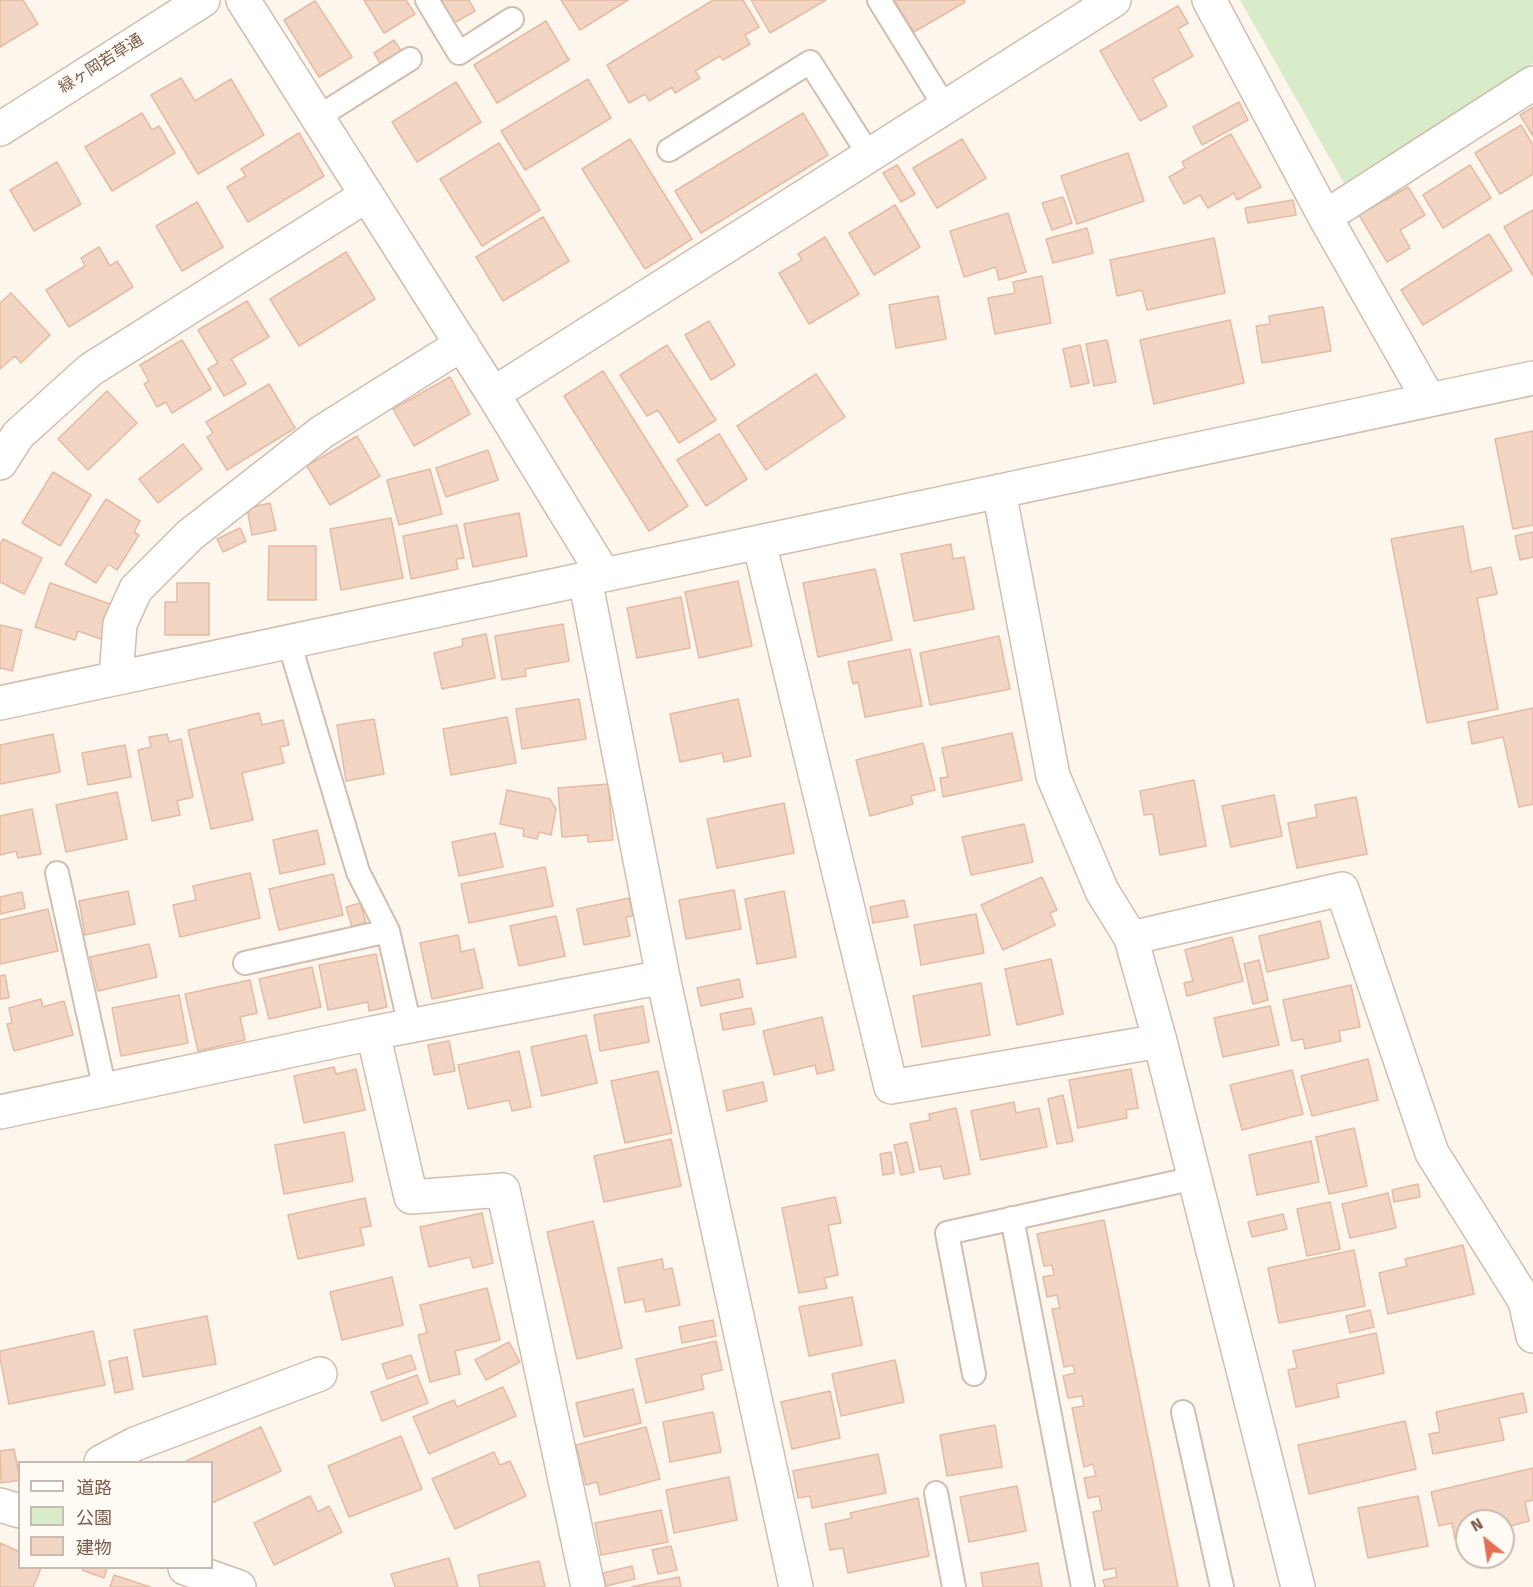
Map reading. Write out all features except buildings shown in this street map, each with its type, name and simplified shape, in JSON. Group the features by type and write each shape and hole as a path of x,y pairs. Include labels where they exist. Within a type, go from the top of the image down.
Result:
{"street":[{"name":"緑ヶ岡若草通","path":"0,129 203,0"},
{"path":"243,0 493,394 595,577 663,977 796,1587"},
{"path":"493,394 1114,0"},
{"path":"1209,0 1325,218 1429,400"},
{"path":"1325,218 1533,83"},
{"path":"0,464 18,435 90,370 367,195"},
{"path":"116,678 120,624 136,589 190,535 322,432 462,344"},
{"path":"0,703 1533,378"},
{"path":"999,491 1053,776 1102,891 1131,938 1160,1041 1298,1587"},
{"path":"759,542 891,1088 1160,1041"},
{"path":"1131,938 1342,889 1432,1154 1525,1301 1533,1336"},
{"path":"0,1112 373,1033 663,977"},
{"path":"373,1033 411,1197 503,1190 588,1587"},
{"path":"103,1461 135,1444 320,1374"},
{"path":"188,1569 239,1587"}],"lane":[{"path":"427,0 459,53 512,20"},
{"path":"879,0 945,107"},
{"path":"318,117 410,59"},
{"path":"669,150 810,62 869,155"},
{"path":"289,642 358,872 388,931 410,1026"},
{"path":"57,873 105,1090"},
{"path":"245,963 388,931"},
{"path":"974,1374 947,1233 1195,1178"},
{"path":"1012,1218 1083,1587"},
{"path":"1184,1412 1222,1587"},
{"path":"936,1493 954,1587"}],"green space":[{"path":"1240,0 1533,0 1533,63 1344,183"}]}
